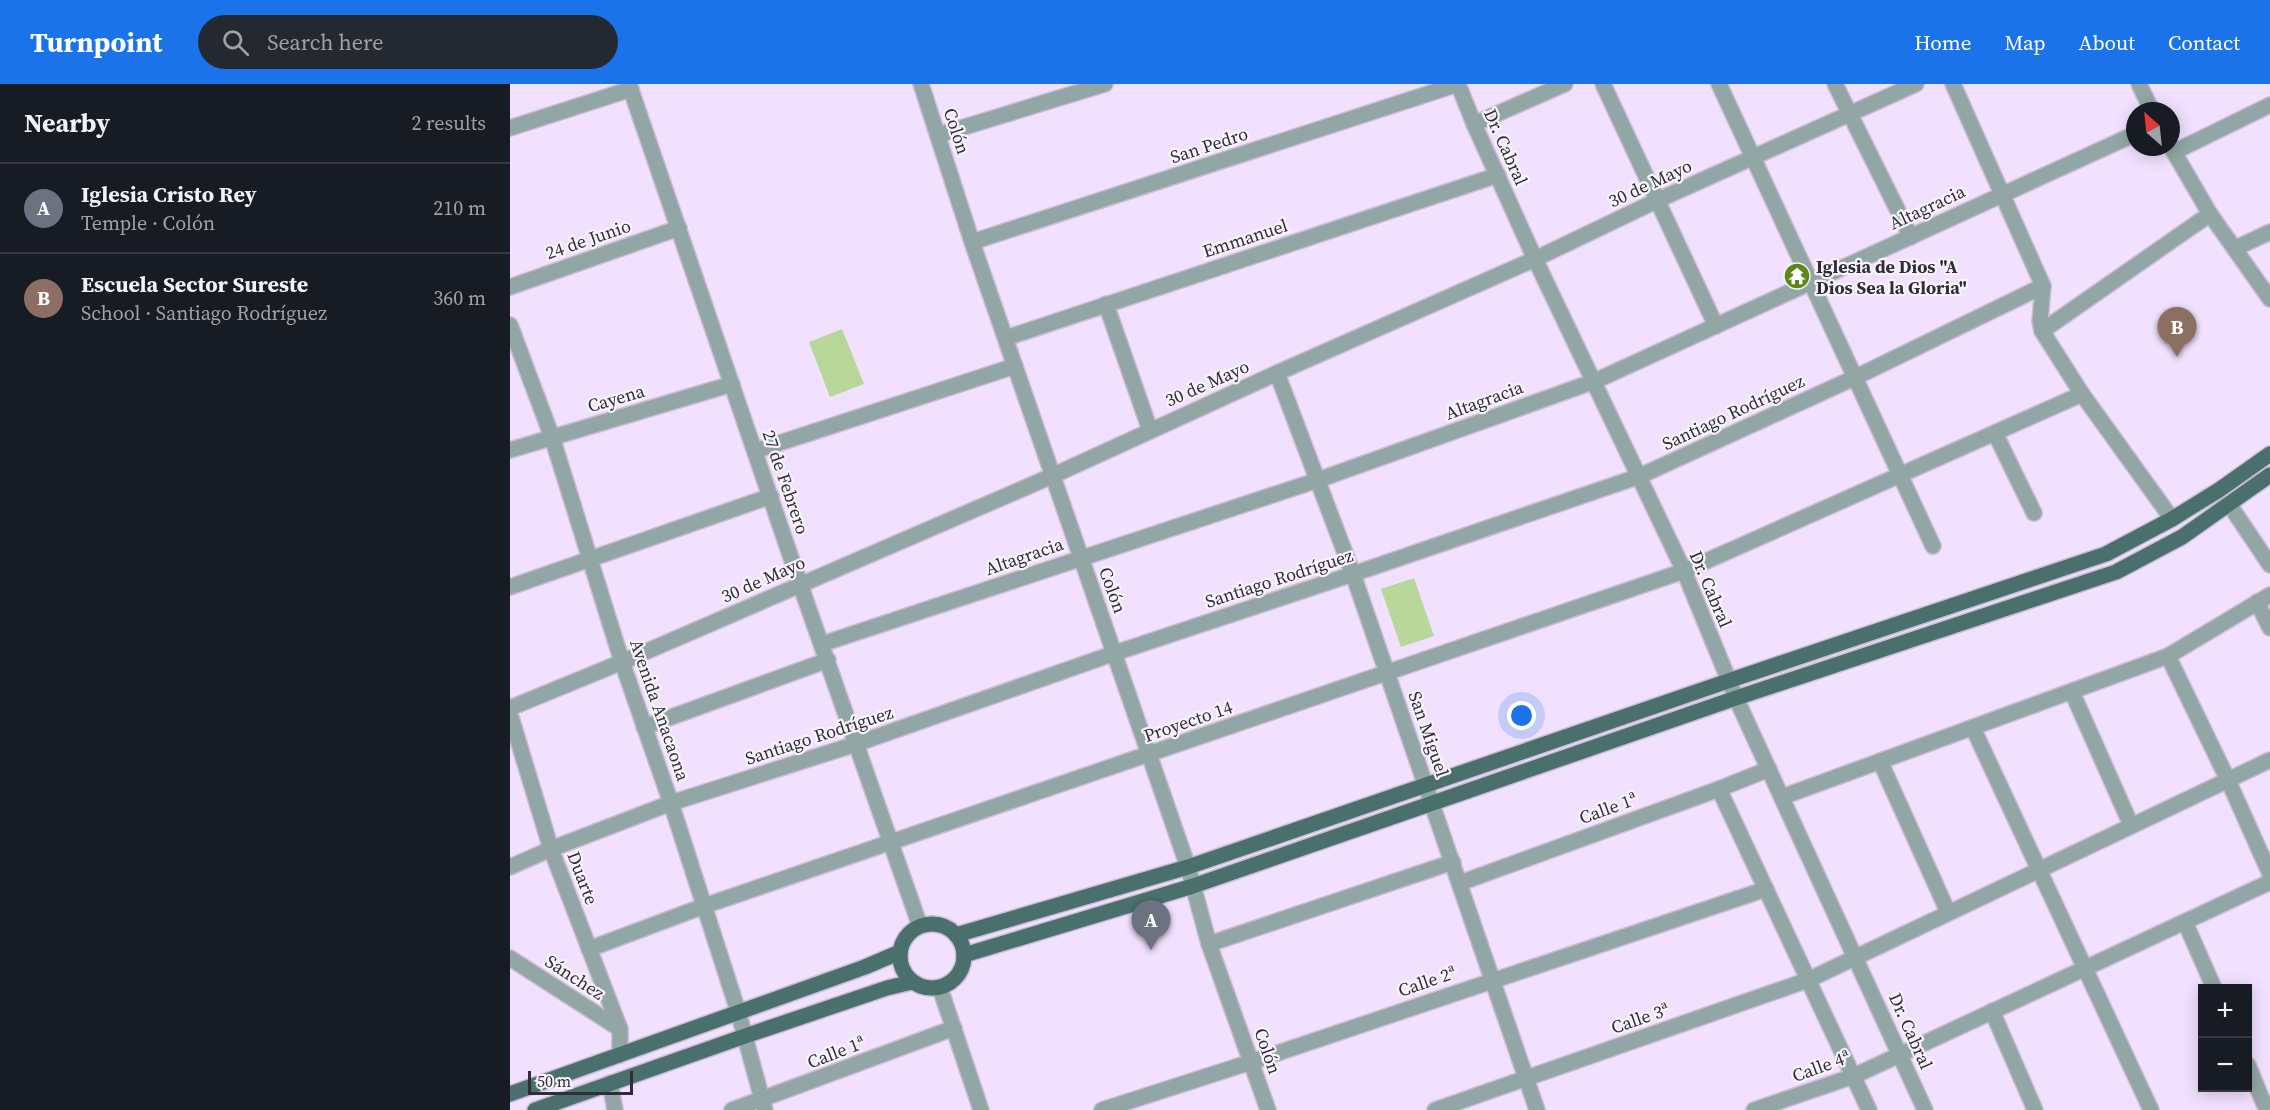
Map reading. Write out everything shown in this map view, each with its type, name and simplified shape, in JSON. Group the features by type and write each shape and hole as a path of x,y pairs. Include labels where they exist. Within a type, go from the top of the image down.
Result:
{"main road":[{"path":"956,935 1188,867 2106,554 2172,519 2219,490 2270,454"},
{"path":"964,955 1193,886 1736,698 2116,572 2182,537 2270,475"},
{"path":"933,924 946,927 956,935 962,944 964,955 962,969 953,981 940,988 925,988 912,982 904,973 900,963 900,952 907,936 921,926 933,924"},
{"path":"510,1094 865,967 900,952"},
{"path":"535,1110 745,1036 887,988 912,982"}],"street":[{"name":"Colón","path":"921,84 972,242 1188,867 1209,944 1268,1110"},
{"path":"938,135 1105,84"},
{"name":"Dr. Cabral","path":"1458,84 1535,259 1684,571 1728,681 1925,1110"},
{"name":"San Pedro","path":"972,242 1458,84"},
{"path":"1474,124 1565,84"},
{"path":"1603,84 1716,326"},
{"path":"1719,84 1933,546"},
{"path":"1835,84 1911,237"},
{"name":"30 de Mayo","path":"510,708 1052,476 1535,259 1658,200 1916,84"},
{"path":"1953,84 2043,286 2040,321 2042,331 2082,394 2172,519"},
{"path":"2139,84 2147,102"},
{"path":"510,128 630,86"},
{"name":"27 de Febrero","path":"630,86 800,584 921,926"},
{"path":"2180,145 2270,105"},
{"name":"Altagracia","path":"822,644 1318,480 1595,381 2126,138"},
{"path":"2176,156 2210,214 2270,299"},
{"name":"Emmanuel","path":"1006,338 1498,176"},
{"path":"2042,331 2210,214"},
{"name":"24 de Junio","path":"510,287 679,228"},
{"path":"2236,248 2270,232"},
{"name":"Santiago Rodríguez","path":"510,867 551,849 671,804 856,744 1115,653 1640,476 1856,377 2043,286"},
{"path":"1106,304 1150,430"},
{"name":"Avenida Anacaona","path":"510,325 552,436 622,662 738,1011 764,1105"},
{"path":"755,452 1015,366"},
{"name":"San Miguel","path":"1277,373 1388,673 1537,1110"},
{"name":"Cayena","path":"510,450 732,384"},
{"name":"Proyecto 14","path":"589,949 704,906 1684,571 2082,394"},
{"path":"1995,433 2034,513"},
{"path":"510,587 771,496"},
{"path":"2229,504 2270,565"},
{"path":"1782,797 2168,656 2263,598 2270,628"},
{"path":"2168,656 2270,874"},
{"path":"644,727 828,660"},
{"path":"2072,692 2131,825"},
{"name":"Duarte","path":"510,714 551,849 620,1029 621,1055"},
{"path":"1973,728 2151,1110"},
{"name":"Calle 3ª","path":"1435,1110 1808,980 2270,760"},
{"path":"1880,761 1948,912"},
{"name":"Calle 1ª","path":"1460,883 1769,769"},
{"path":"1719,789 1869,1110"},
{"path":"1209,944 1453,862"},
{"name":"Calle 4ª","path":"1754,1110 1854,1076 2270,882"},
{"name":"Calle 2ª","path":"1102,1110 1766,889"},
{"path":"2185,922 2212,984"},
{"name":"Sánchez","path":"510,958 620,1029"},
{"path":"940,988 981,1110"},
{"path":"1992,1011 2035,1110"},
{"name":"Calle 1ª","path":"732,1110 764,1105 954,1028"},
{"path":"2252,1076 2265,1104"},
{"path":"610,1083 615,1110"}],"green space":[{"path":"842,329 864,384 830,397 809,342"},
{"path":"1414,578 1434,636 1401,647 1381,589"}],"place":[{"name":"Iglesia de Dios \"A Dios Sea la Gloria\"","path":"1797,276"},
{"name":"Escuela Sector Sureste","path":"2177,357"},
{"name":"Iglesia Cristo Rey","path":"1151,950"}]}
